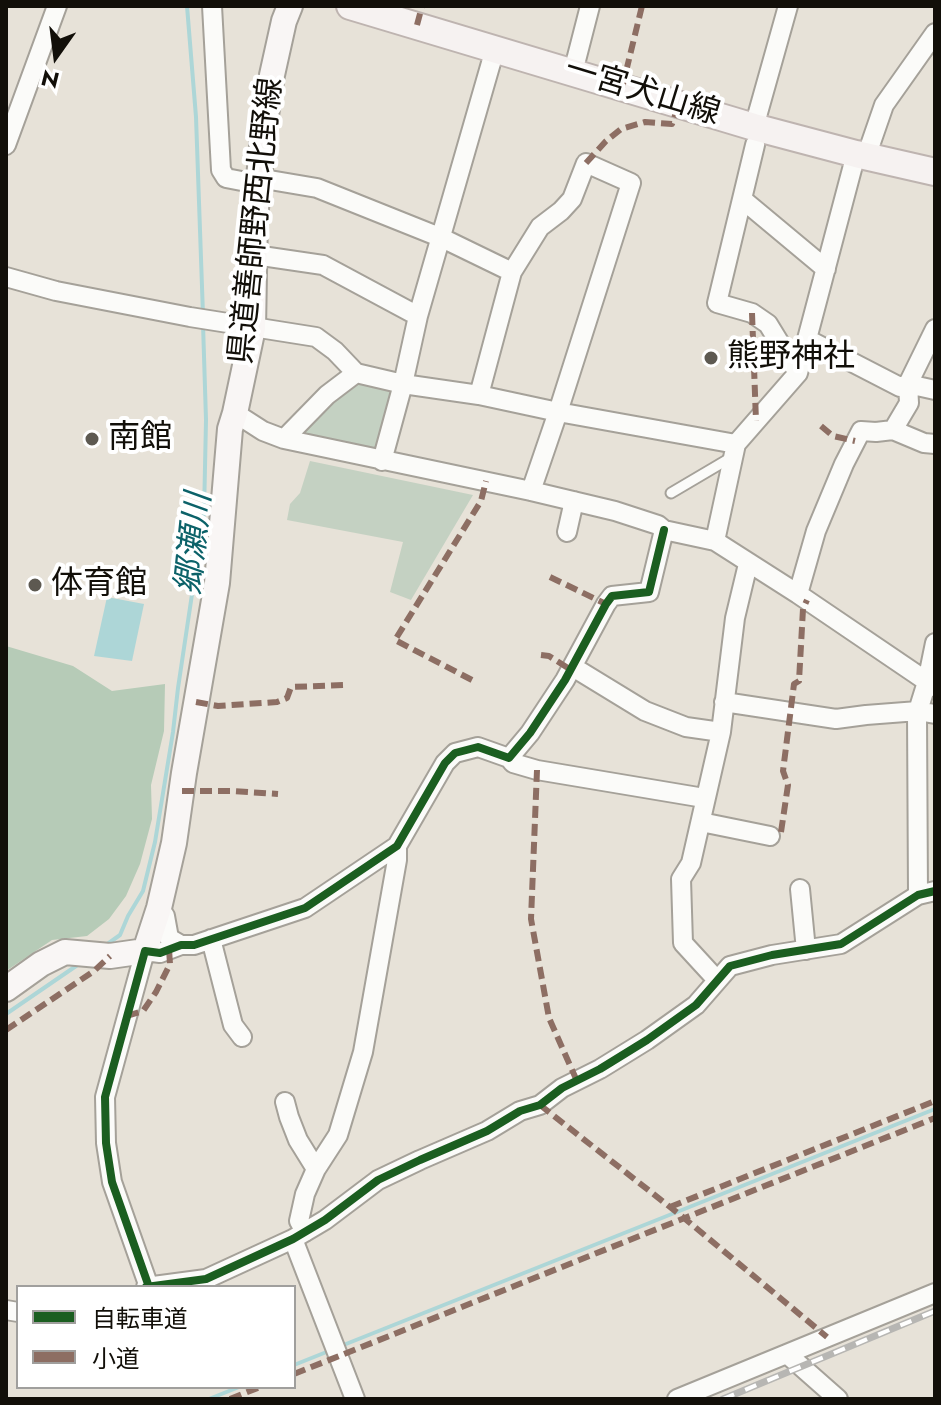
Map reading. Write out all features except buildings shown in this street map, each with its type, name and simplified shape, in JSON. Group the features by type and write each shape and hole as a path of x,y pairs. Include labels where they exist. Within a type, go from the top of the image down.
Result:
{"main road":[{"name":"県道善師野西北野線","path":"145,951 174,843 217,583 230,429 253,328 257,181 272,75 290,6"},
{"name":"一宮犬山線","path":"350,6 573,72 754,136 935,172"},
{"path":"6,989 41,964 65,952 110,956 145,951"}],"street":[{"path":"6,145 57,6"},
{"path":"212,6 221,170 226,178 317,188 442,238 512,272"},
{"path":"573,72 590,6"},
{"path":"788,6 754,136 717,303 752,313 768,324 798,373"},
{"path":"715,541 734,450 798,373 861,156 884,105 935,33"},
{"path":"382,461 418,316 495,49"},
{"path":"479,395 512,272 540,227 572,199 586,163 631,183 531,491"},
{"path":"742,199 826,269"},
{"path":"255,255 323,265 418,316"},
{"path":"6,277 56,291 190,317 316,337 356,373 403,384 479,395 734,450"},
{"path":"893,430 909,403 908,384 935,329"},
{"path":"807,339 900,387 908,384 935,390"},
{"path":"284,439 327,395 356,373"},
{"path":"235,413 263,431 284,439 574,501 658,525 664,530 715,541 931,685"},
{"path":"798,594 816,531 861,431 893,430 924,443 935,444"},
{"path":"567,532 574,501"},
{"path":"509,758 530,733 573,667 612,596 649,592 664,530"},
{"path":"717,980 683,943 681,879 691,863 721,732 735,618 748,564"},
{"path":"162,1285 206,1279 299,1235 325,1220 378,1180 487,1131 520,1111 540,1105 562,1088 635,1047 696,1005 730,966 841,944 926,893 927,823 917,785 935,643"},
{"path":"573,667 645,711 686,727 721,732"},
{"path":"724,702 836,719 926,712"},
{"path":"147,1285 112,1182 106,1143 105,1097 145,951 160,953 181,945 194,945 305,908 397,846 445,763 455,753 478,747 537,770 704,798"},
{"path":"701,822 770,836"},
{"path":"355,1399 335,1349 299,1235 299,1221 305,1194 316,1169 338,1135 363,1052 397,846"},
{"path":"800,889 806,950"},
{"path":"159,908 165,916 169,938 181,945"},
{"path":"211,939 233,1025 242,1037"},
{"path":"285,1102 298,1140 316,1169"},
{"path":"677,1399 935,1293"},
{"path":"787,1354 838,1399"}],"lane":[{"path":"671,493 734,450"}],"green space":[{"path":"358,382 394,389 376,453 300,436 330,401"},
{"path":"310,461 473,495 411,600 390,592 403,542 287,520 290,504 300,493"},
{"path":"6,646 73,666 112,691 165,684 164,731 151,785 152,819 140,864 126,896 109,919 87,936 52,940 6,971"}],"water":[{"path":"107,597 144,604 132,661 94,656"}],"waterway":[{"name":"郷瀬川","path":"187,6 196,117 203,315"},
{"name":"郷瀬川","path":"106,945 120,935 143,891 155,842 173,732 204,514 206,420 203,324"},
{"name":"郷瀬川","path":"6,1014 79,964"},
{"path":"341,1346 935,1109"},
{"path":"296,1364 329,1351"},
{"path":"209,1399 234,1389"}],"railway":[{"path":"723,1399 935,1311"}],"marked path":[{"path":"417,25 422,6"},
{"path":"622,88 642,6"},
{"path":"586,163 621,129 645,122 672,124 679,104"},
{"path":"752,313 756,421"},
{"path":"821,426 833,436 855,441"},
{"path":"472,680 395,640 481,501 486,481"},
{"path":"550,577 606,604"},
{"path":"781,832 788,785 783,771 794,684 799,681 803,609 807,600"},
{"path":"541,655 549,656 571,670"},
{"path":"196,702 218,706 277,702 287,698 291,687 345,685"},
{"path":"537,770 531,919 549,1018 577,1081"},
{"path":"182,791 278,794"},
{"path":"127,1016 143,1011 156,992 170,964 169,949"},
{"path":"6,1030 94,971 110,956"},
{"path":"670,1207 935,1101"},
{"path":"540,1105 684,1218 827,1337"},
{"path":"296,1373 935,1118"},
{"path":"230,1399 255,1389"}],"cycle path":[{"path":"148,1285 112,1182 106,1143 105,1097 145,951 160,953 181,945 194,945 305,908 397,846 445,763 455,753 478,747 509,758 530,733 565,680 612,596 649,592 664,530"},
{"path":"161,1285 206,1279 293,1239 325,1220 378,1180 487,1131 520,1111 540,1105 562,1088 647,1040 696,1005 730,966 772,955 841,944 918,895 935,891"}],"place":[{"name":"熊野神社","path":"711,358"},
{"name":"南館","path":"92,439"},
{"name":"体育館","path":"35,585"}]}
